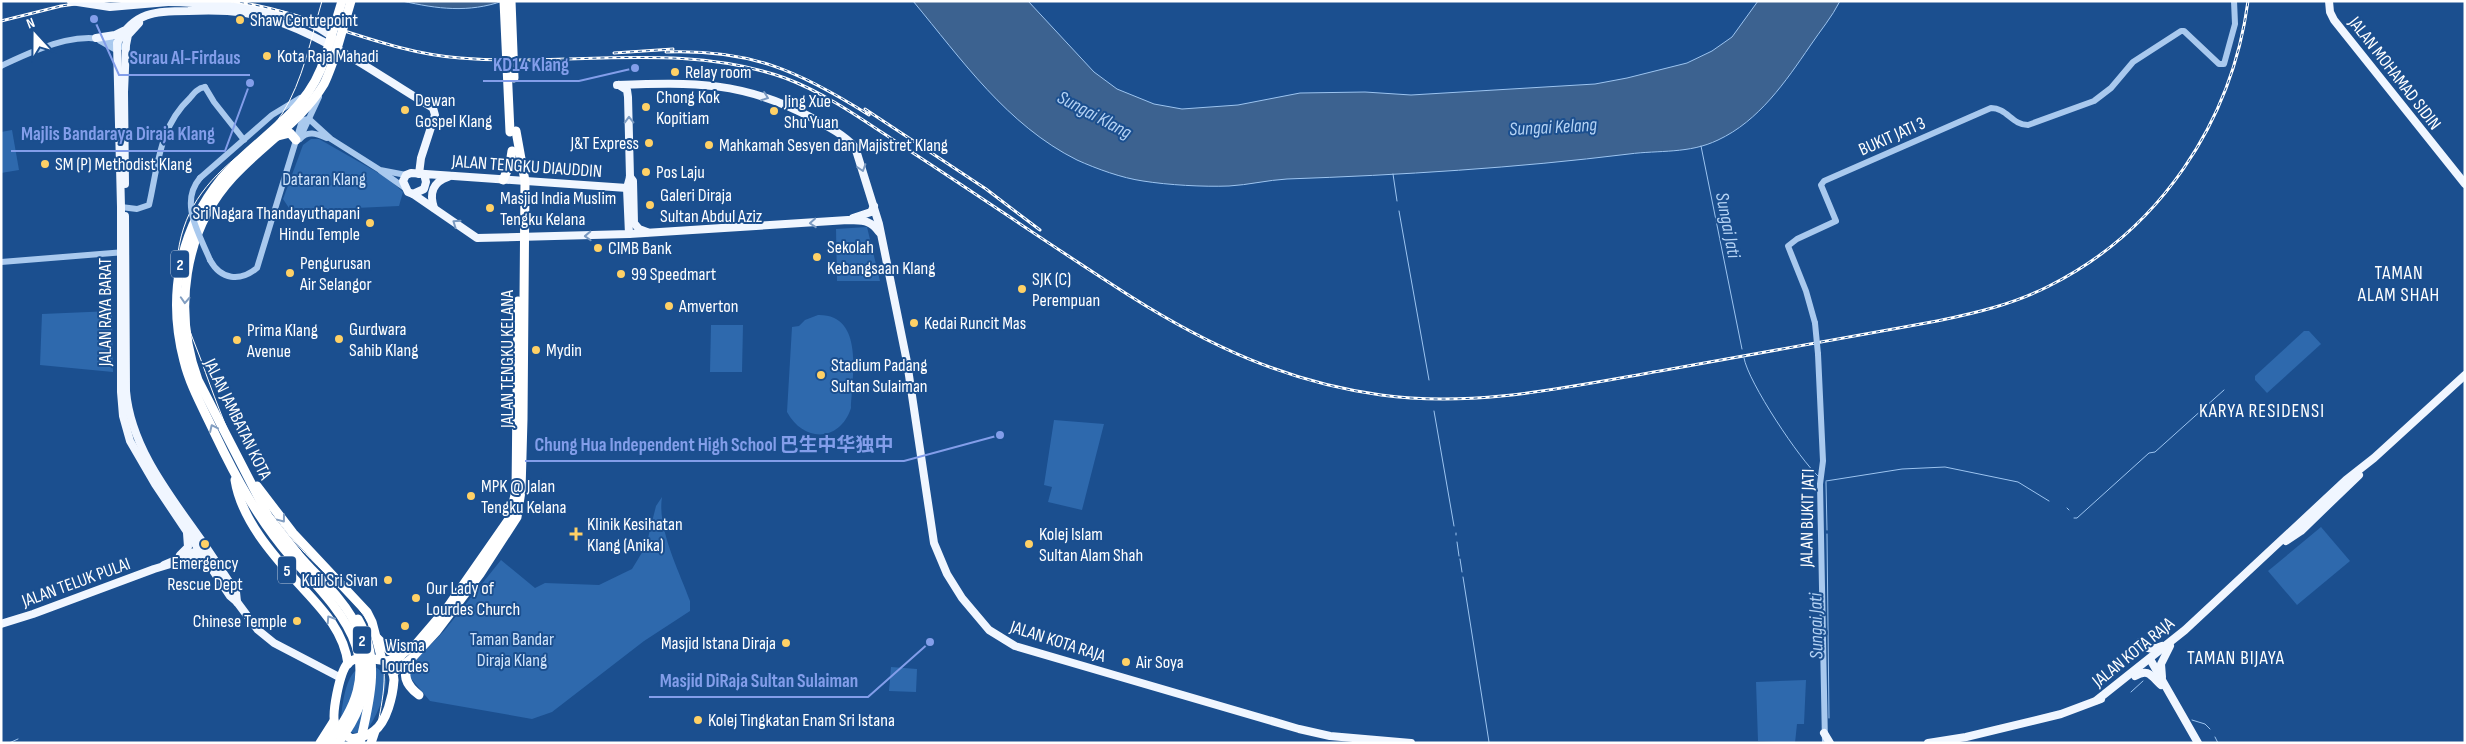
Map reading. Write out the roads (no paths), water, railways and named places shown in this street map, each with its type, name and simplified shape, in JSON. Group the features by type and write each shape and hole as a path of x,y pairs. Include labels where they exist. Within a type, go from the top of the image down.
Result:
{"highway":[{"name":"2","path":"329,58 342,1"},
{"name":"2","path":"329,58 351,1"},
{"name":"JALAN TENGKU KELANA","path":"384,661 400,656 417,643 447,608 510,516 516,491 522,181 513,132 504,1"},
{"name":"JALAN TENGKU KELANA","path":"510,1 512,151 522,181"},
{"name":"JALAN JAMBATAN KOTA","path":"328,743 345,721 355,698 359,681 357,650 345,619 293,555 271,521 242,466 195,372 188,346 184,307 186,283 194,244 204,217 234,176 300,114 325,82 329,58"},
{"name":"JALAN JAMBATAN KOTA","path":"233,472 197,397 184,363 176,327 175,305 181,258 199,211 220,180 293,111 310,91 329,58"},
{"path":"254,156 279,136 290,133 297,141"},
{"path":"503,180 510,164 512,151"},
{"name":"JALAN TENGKU KELANA","path":"393,673 411,660 458,604 517,517 522,465 521,238"},
{"name":"5","path":"242,466 292,533 367,612 384,661 393,673"},
{"name":"2","path":"233,472 252,506 293,555"},
{"name":"5","path":"233,472 237,495 258,532 277,559 333,624 346,649 348,664"},
{"name":"JALAN JAMBATAN KOTA","path":"293,555 343,604 354,621 365,650 366,680 362,699 350,726 338,743"},
{"name":"5","path":"293,555 341,595 355,612 366,632 373,662 372,682 353,742"},
{"path":"376,636 385,647 400,656"},
{"path":"321,743 334,721 341,678 348,664 356,659 384,661"},
{"path":"411,660 405,674 406,682 419,695"},
{"path":"371,743 390,702 394,679 393,673"},
{"path":"334,721 340,731 353,742 375,731"},
{"path":"321,743 331,736 336,738 338,743"}],"main road":[{"path":"71,1 110,7 168,2 251,9 317,27 331,37 348,55"},
{"name":"JALAN MOHAMAD SIDIN","path":"2328,1 2334,20 2465,184"},
{"name":"JALAN RAYA BARAT","path":"123,207 116,47 124,30 143,16 158,13 210,10 267,18 348,55 372,72 433,108 435,115 415,174"},
{"name":"JALAN RAYA BARAT","path":"158,13 134,27 128,35 126,49 120,392 123,416 130,441 187,530 205,551"},
{"path":"313,38 317,27"},
{"path":"94,38 114,35 124,30"},
{"path":"117,78 119,53 122,52 126,60"},
{"path":"629,234 628,97 632,87 639,84"},
{"name":"JALAN KOTA RAJA","path":"628,97 625,87 617,85 728,87 768,98 801,112 848,138 855,146 874,206 913,393 934,543 947,574 962,598 989,630 1014,646 1312,732 1346,738 1411,743"},
{"path":"413,194 422,191 426,186 415,174 403,181 405,188 413,194 477,238 629,234 848,220 867,221 872,223 879,232"},
{"name":"JALAN TENGKU DIAUDDIN","path":"415,174 628,188"},
{"path":"434,208 432,191 442,179 449,176"},
{"path":"630,178 633,181 634,223 639,229 648,232"},
{"path":"848,220 871,212 874,206"},
{"name":"JALAN RAYA BARAT","path":"123,252 126,391 129,416 138,439 230,596 237,602 258,630 274,643 341,678"},
{"name":"JALAN KOTA RAJA","path":"1928,743 2062,714 2098,700 2168,646 2346,480 2374,458 2465,375"},
{"path":"172,560 187,551 189,543 187,530"},
{"name":"JALAN TELUK PULAI","path":"160,567 172,560 205,551"},
{"name":"JALAN TELUK PULAI","path":"1,624 205,551"},
{"path":"2140,642 2146,648 2151,649 2168,646"},
{"path":"2162,684 2160,666 2168,646"},
{"path":"2135,676 2149,662 2198,743"},
{"path":"2098,700 2145,671 2162,684"},
{"path":"1824,733 1830,743"}],"street":[{"name":"BUKIT JATI 3","path":"1836,221 1821,185 1824,182 1996,108 2017,123 2028,124 2094,101 2111,88 2133,62 2172,35 2184,30 2219,64 2224,64 2235,24 2234,1"},
{"path":"1,66 59,42 94,38 126,49"},
{"path":"310,91 274,114 252,132 200,178 191,190 189,203 210,260 214,268 223,276 239,277 257,268 302,122 309,119 325,82"},
{"path":"123,207 138,209 149,206 161,142 178,108 198,89 205,87 210,90 244,140"},
{"path":"312,111 315,125"},
{"path":"309,119 331,140"},
{"path":"239,133 252,132"},
{"path":"297,141 308,134 315,133 331,140 405,188"},
{"path":"380,170 415,174"},
{"name":"JALAN BUKIT JATI","path":"1824,743 1821,478 1823,461 1818,354 1815,323 1806,291 1788,246 1797,239 1836,221"},
{"path":"1,262 123,252"}],"water":[{"path":"402,1 503,1 478,7 441,8"},
{"path":"913,1 1028,1 1094,72 1117,89 1154,104 1182,109 1238,105 1300,93 1365,92 1411,95 1595,84 1687,63 1712,51 1732,37 1758,1 1840,1 1801,59 1759,111 1733,132 1696,148 1501,167 1197,186 1163,184 1127,178 1077,160 1052,146 1029,129 987,90"}],"waterway":[{"name":"Sungai Jati","path":"1701,146 1742,349"},
{"path":"1393,174 1397,201"},
{"path":"1399,211 1429,380"},
{"name":"Sungai Jati","path":"1744,358 1764,402 1800,455 1819,477"},
{"path":"2074,518 2077,518 2149,453 2155,452 2224,390"},
{"path":"1434,411 1454,526"},
{"path":"1826,481 1902,469 1945,467 2018,482 2049,501"},
{"name":"Sungai Jati","path":"1826,482 1827,530"},
{"name":"Sungai Jati","path":"1827,534 1829,718"},
{"path":"1457,542 1459,556"},
{"path":"1460,559 1462,572"},
{"path":"1463,577 1489,742"},
{"path":"2131,692 2143,681"},
{"path":"2192,720 2205,724 2210,729"},
{"path":"2215,737 2218,743"},
{"path":"9,743 18,739"}],"tram line":[{"path":"322,1 296,88 282,114 274,125 259,139 229,163 197,199 179,244 177,275 180,300 187,324 219,409 250,477 277,520 294,541 342,590 365,617 380,646 383,658 384,682 374,743"}],"railway":[{"path":"1,21 61,6 97,1"},
{"path":"232,1 261,6 402,48 431,54 500,60 665,58 746,67 785,78 818,93 849,111 1130,296 1189,331 1219,346 1281,371 1346,389 1381,395 1451,399 1521,394 1556,389 1937,321 1995,307 2049,286 2088,263 2124,235 2156,204 2184,168 2207,130 2226,89 2239,46 2248,1"},
{"path":"614,53 673,49"},
{"path":"666,52 724,54 773,66 820,86 869,115"},
{"path":"865,109 986,189 1040,230"}],"place":[{"name":"Surau Al-Firdaus","path":"94,19"},
{"name":"Shaw Centrepoint","path":"240,20"},
{"name":"Kota Raja Mahadi","path":"267,56"},
{"name":"KD14 Klang","path":"635,68"},
{"name":"Relay room","path":"675,72"},
{"name":"Majlis Bandaraya Diraja Klang","path":"250,83"},
{"name":"Chong Kok Kopitiam","path":"646,107"},
{"name":"Dewan Gospel Klang","path":"405,110"},
{"name":"Jing Xue Shu Yuan","path":"774,111"},
{"name":"J&T Express","path":"649,143"},
{"name":"Mahkamah Sesyen dan Majistret Klang","path":"709,145"},
{"name":"SM (P) Methodist Klang","path":"45,164"},
{"name":"Pos Laju","path":"646,172"},
{"name":"Galeri Diraja Sultan Abdul Aziz","path":"650,205"},
{"name":"Masjid India Muslim Tengku Kelana","path":"490,208"},
{"name":"Sri Nagara Thandayuthapani Hindu Temple","path":"370,223"},
{"name":"CIMB Bank","path":"598,248"},
{"name":"Sekolah Kebangsaan Klang","path":"817,257"},
{"name":"Pengurusan Air Selangor","path":"290,273"},
{"name":"99 Speedmart","path":"621,274"},
{"name":"SJK (C) Perempuan","path":"1022,289"},
{"name":"Amverton","path":"669,306"},
{"name":"Kedai Runcit Mas","path":"914,323"},
{"name":"Gurdwara Sahib Klang","path":"339,339"},
{"name":"Prima Klang Avenue","path":"237,340"},
{"name":"Mydin","path":"536,350"},
{"name":"Stadium Padang Sultan Sulaiman","path":"821,375"},
{"name":"Chung Hua Independent High School 巴生中华独中","path":"1000,435"},
{"name":"MPK @ Jalan Tengku Kelana","path":"471,496"},
{"name":"Klinik Kesihatan Klang (Anika)","path":"576,534"},
{"name":"Emergency Rescue Dept","path":"205,544"},
{"name":"Kolej Islam Sultan Alam Shah","path":"1029,544"},
{"name":"Kuil Sri Sivan","path":"388,580"},
{"name":"Our Lady of Lourdes Church","path":"416,598"},
{"name":"Chinese Temple","path":"297,621"},
{"name":"Wisma Lourdes","path":"405,626"},
{"name":"Masjid DiRaja Sultan Sulaiman","path":"930,642"},
{"name":"Masjid Istana Diraja","path":"786,643"},
{"name":"Air Soya","path":"1126,662"},
{"name":"Kolej Tingkatan Enam Sri Istana","path":"698,720"}],"district":[{"name":"TAMAN ALAM SHAH","path":"2399,283"},
{"name":"KARYA RESIDENSI","path":"2262,410"},
{"name":"TAMAN BIJAYA","path":"2236,657"}],"water label":[{"name":"Sungai Klang","path":"1095,114"},
{"name":"Sungai Kelang","path":"1553,126"}],"park label":[{"name":"Dataran Klang","path":"324,179"},
{"name":"Taman Bandar Diraja Klang","path":"512,649"}]}
